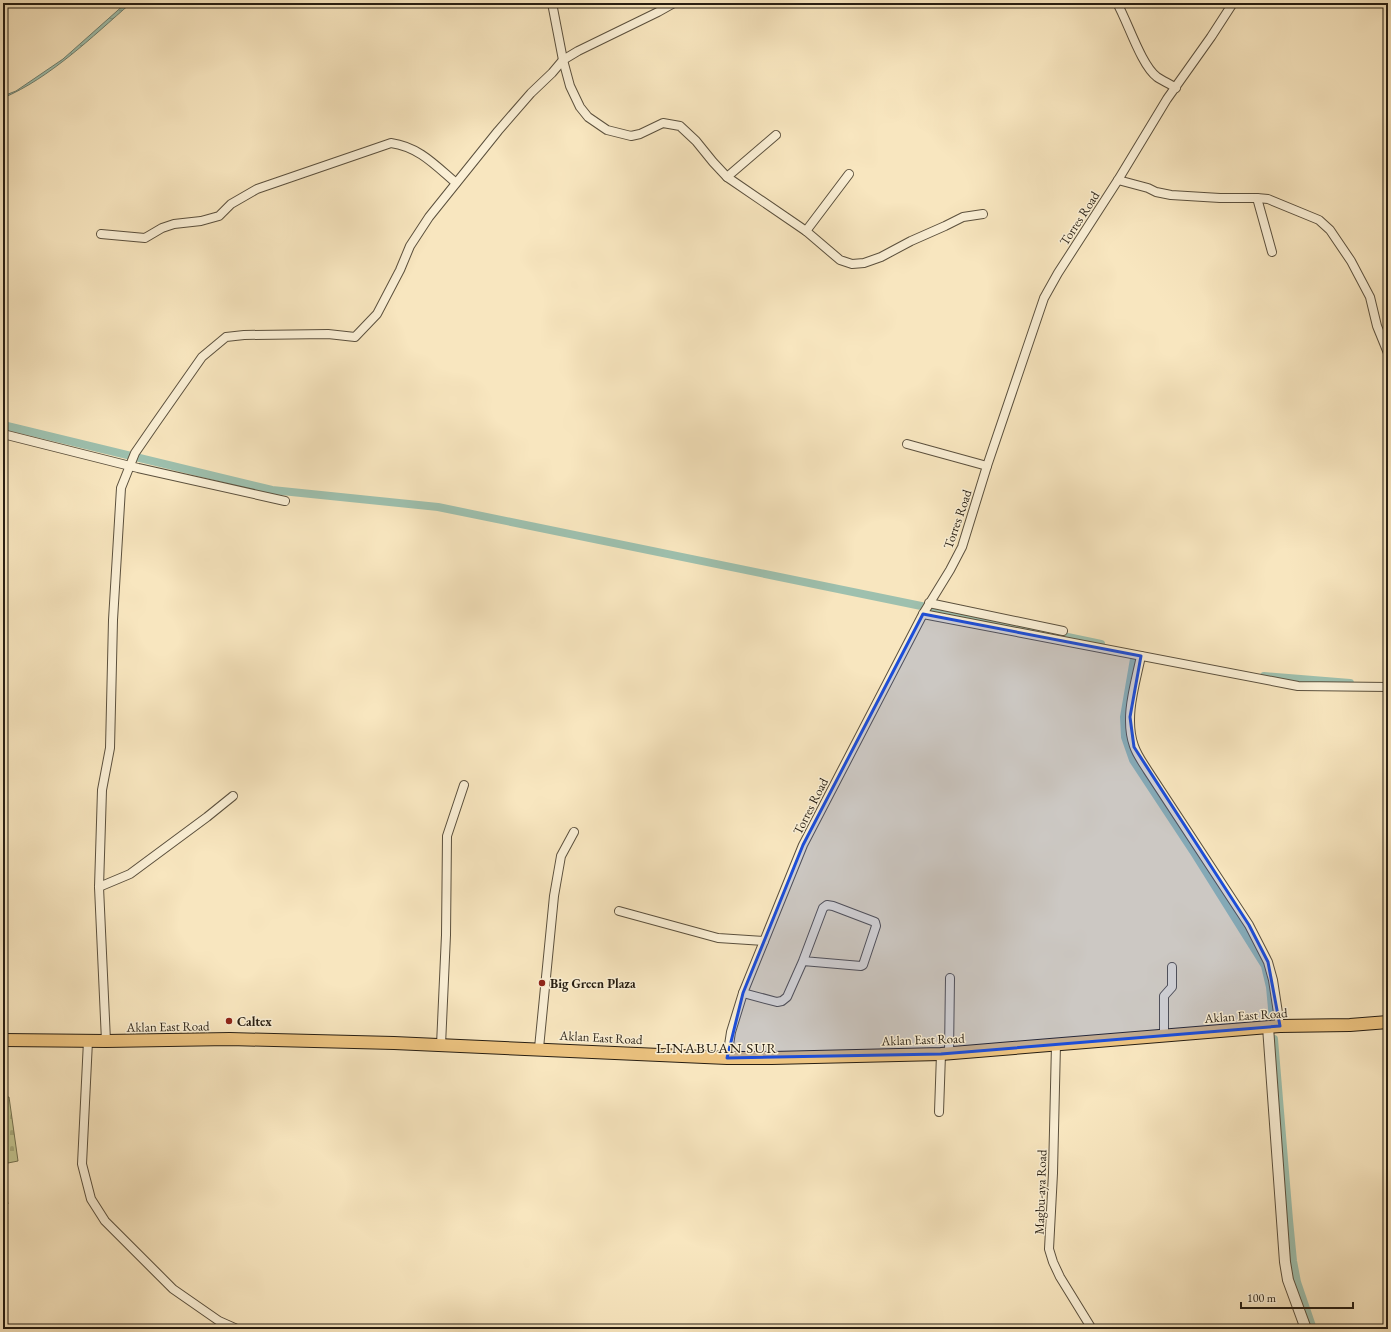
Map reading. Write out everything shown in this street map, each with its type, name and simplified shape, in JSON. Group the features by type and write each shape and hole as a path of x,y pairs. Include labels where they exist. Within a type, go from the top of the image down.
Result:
{"main road":[{"name":"Aklan East Road","path":"3,1040 106,1041 230,1039 540,1048 727,1058 772,1058 945,1053 1280,1026 1350,1025 1388,1022"}],"street":[{"path":"552,3 563,60 570,86 580,107 588,117 607,130 631,136 640,134 663,123 680,126 696,141 727,176 806,231 840,260 852,264 864,263 881,257 910,241 962,217 983,214"},
{"path":"106,1041 99,887 102,790 110,748 113,620 121,488 135,453 202,357 226,337 244,335 328,334 355,337 377,314 400,270 410,246 429,216 531,93 563,60 674,3"},
{"path":"1117,3 1125,16 1139,50 1148,66 1156,76 1176,88"},
{"name":"Torres Road","path":"727,1058 732,1032 743,993 803,845 926,608 950,570 962,547 986,466 1044,298 1058,273 1118,180 1167,99 1233,3"},
{"path":"727,176 776,135"},
{"path":"101,234 145,238 162,228 174,224 201,221 219,216 231,204 258,189 391,143 403,145 414,150 456,183"},
{"path":"806,231 849,174"},
{"path":"1118,180 1171,195 1268,199 1319,220 1330,230 1351,261 1370,297 1377,326 1388,353"},
{"path":"1257,198 1272,252"},
{"path":"3,434 284,501"},
{"path":"907,444 986,466"},
{"path":"926,608 1063,631"},
{"path":"926,608 1141,656 1298,686 1388,687"},
{"path":"1141,656 1130,717 1130,730 1134,747 1249,925 1268,962 1273,980 1280,1026"},
{"path":"441,1045 446,936 447,836 464,785"},
{"path":"99,887 130,874 233,796"},
{"path":"540,1048 554,896 561,856 574,832"},
{"path":"743,993 777,1002 782,1001 787,997 803,961 823,908 833,906 875,922 876,926 863,965 803,961"},
{"path":"619,912 718,938 764,941"},
{"path":"1164,1036 1164,996 1172,987 1172,967"},
{"path":"939,1112 950,978"},
{"path":"1268,1027 1285,1262 1288,1280 1306,1329"},
{"path":"88,1041 82,1164 90,1199 105,1221 173,1289 218,1321 237,1329"},
{"name":"Magbu-aya Road","path":"1056,1044 1053,1173 1049,1249 1060,1277 1092,1329"}],"highlighted area":[{"path":"923,614 1141,656 1130,717 1134,747 1249,925 1268,962 1280,1026 941,1054 727,1058 743,993 803,845"}],"green space":[{"path":"3,1097 9,1097 18,1161 3,1164"},
{"path":"3,1176 8,1204 3,1205"}],"water":[{"path":"126,3 131,3 70,56 37,80 3,98 3,96 16,91 63,59"}],"waterway":[{"path":"3,425 272,490 438,507 1101,644"},
{"path":"1134,659 1124,717 1125,737 1133,760 1193,851 1265,966 1270,987 1273,1019"},
{"path":"1264,676 1350,683"},
{"path":"1274,1039 1293,1261 1297,1282 1313,1329"}],"place":[{"name":"Big Green Plaza","path":"542,983"},
{"name":"Caltex","path":"229,1021"}],"district":[{"name":"LINABUAN SUR","path":"717,1048"}]}
